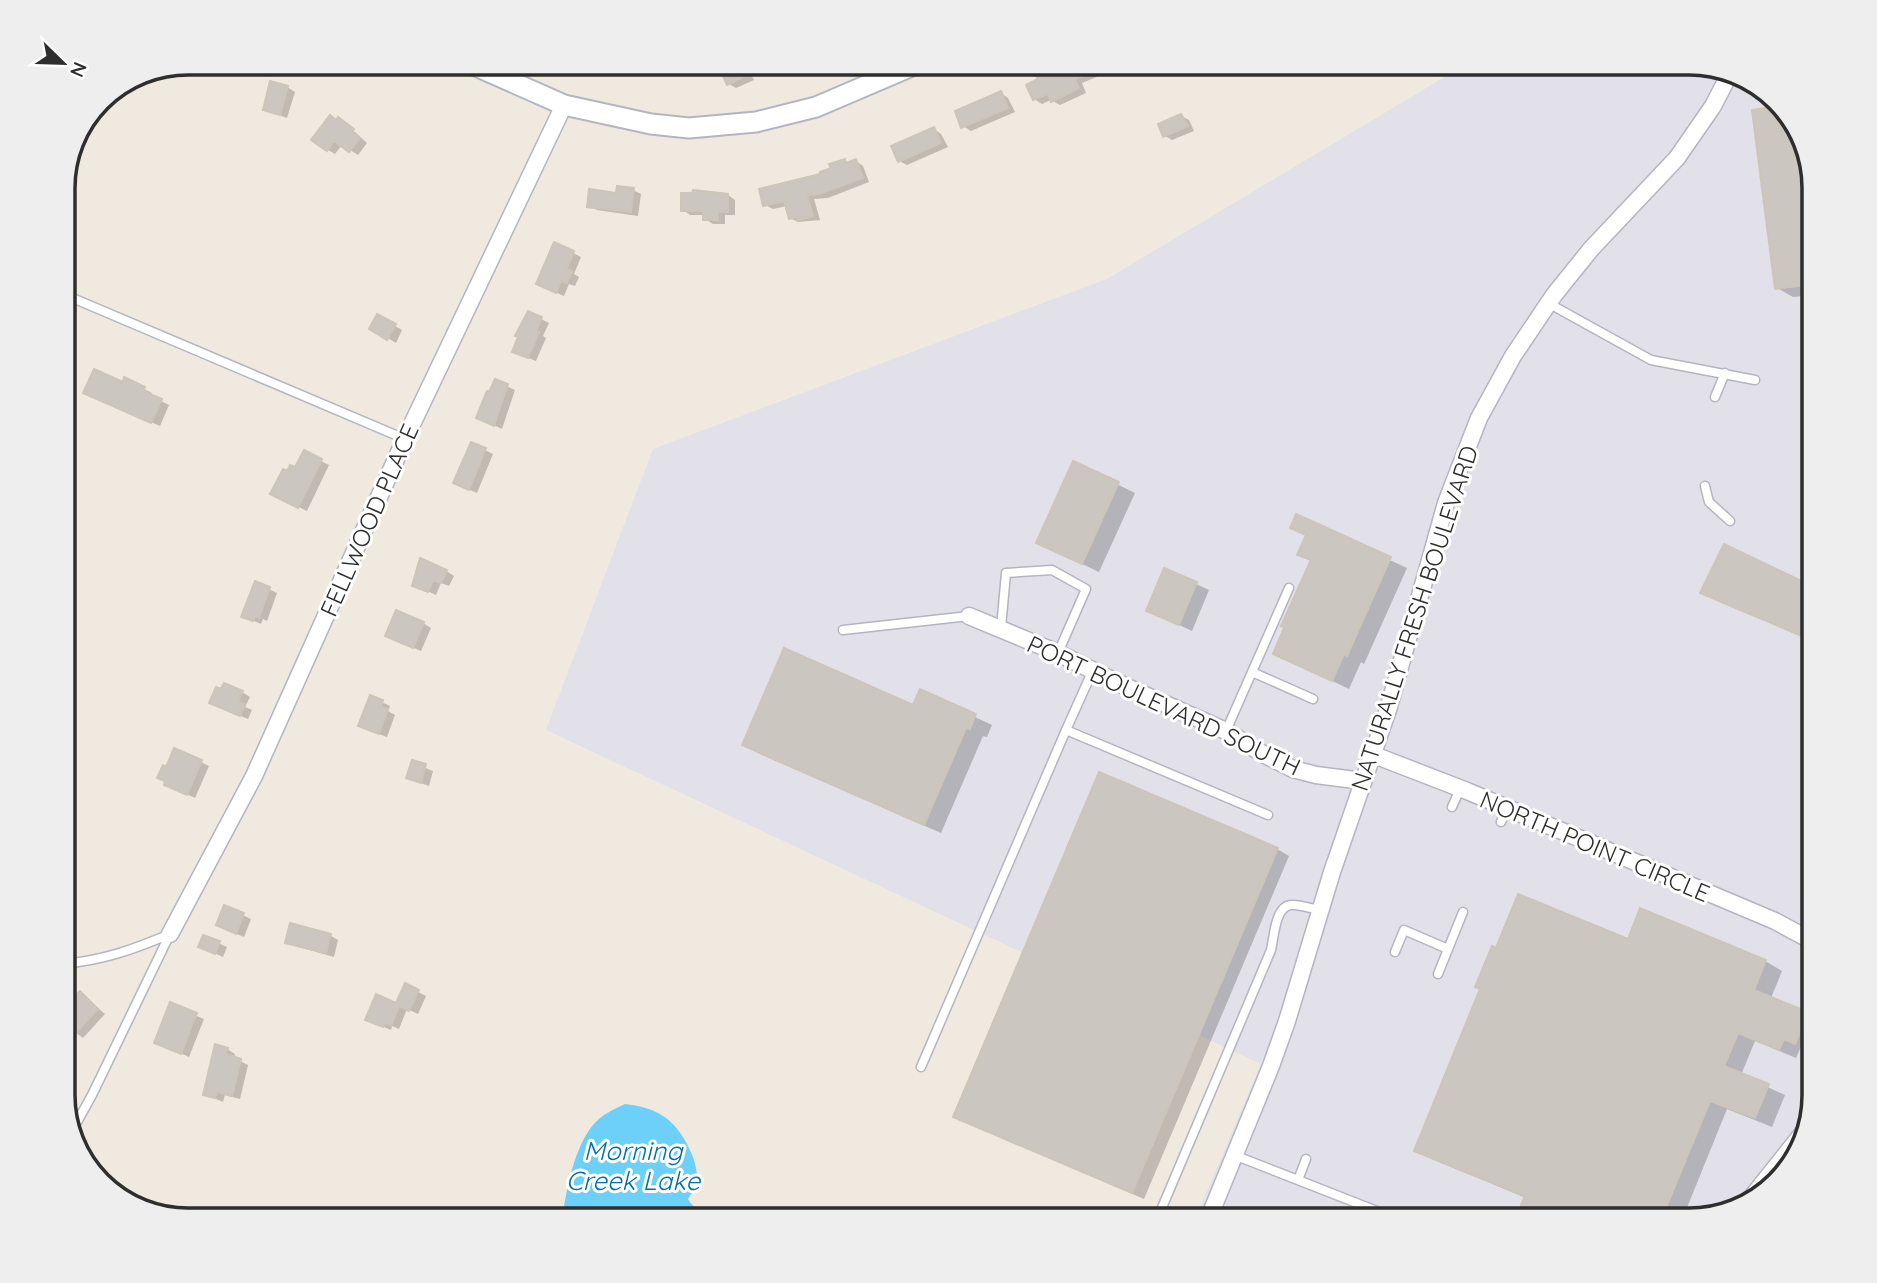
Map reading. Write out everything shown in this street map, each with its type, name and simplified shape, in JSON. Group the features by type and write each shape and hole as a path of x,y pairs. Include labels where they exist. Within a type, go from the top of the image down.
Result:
{"street":[{"path":"496,75 564,105 651,124 689,128 756,122 816,107 891,75"},
{"name":"NATURALLY FRESH BOULEVARD","path":"1213,1208 1275,1055 1320,910 1374,755 1446,503 1479,418 1513,356 1548,303 1591,250 1677,158 1713,106 1726,81"},
{"name":"FELLWOOD PLACE","path":"170,934 254,776 405,439 564,105"},
{"name":"PORT BOULEVARD SOUTH","path":"969,616 1058,653 1226,731 1293,769 1363,781"},
{"name":"NORTH POINT CIRCLE","path":"1374,755 1460,789 1504,815 1775,921 1802,936"}],"lane":[{"path":"75,299 405,439"},
{"path":"1548,303 1651,360 1755,380"},
{"path":"1715,397 1725,373"},
{"path":"1705,486 1709,502 1730,521"},
{"path":"1001,628 1006,573 1052,570 1086,589 1058,653"},
{"path":"1226,731 1289,588"},
{"path":"843,630 969,616"},
{"path":"921,1067 1093,670"},
{"path":"1252,672 1313,699"},
{"path":"1066,730 1268,815"},
{"path":"1452,807 1460,789"},
{"path":"1162,1208 1271,950 1282,909 1290,905 1320,910"},
{"path":"1438,974 1463,912"},
{"path":"1395,953 1404,930 1448,949"},
{"path":"75,963 95,961 127,952 170,934"},
{"path":"78,1120 170,934"},
{"path":"1234,1155 1369,1208"},
{"path":"1298,1180 1306,1159"}],"shaded area":[{"path":"1448,75 1711,77 1751,94 1774,114 1783,126 1796,152 1802,188 1802,1094 1800,1117 1790,1145 1774,1169 1751,1189 1725,1202 1689,1208 1200,1208 1261,1064 546,730 653,449 1107,279"}],"water":[{"name":"Morning Creek Lake","path":"625,1104 645,1108 658,1113 676,1127 691,1152 697,1171 696,1184 688,1199 696,1208 564,1208 572,1170 586,1134 600,1118"}],"building":[{"path":"722,75 747,75 727,85"},
{"path":"1084,75 1075,79 1079,88 1051,102 1048,94 1033,100 1026,85 1038,79 1036,76"},
{"path":"270,81 288,86 280,115 263,110"},
{"path":"1001,91 1008,108 961,128 955,111"},
{"path":"1768,108 1774,114 1790,138 1800,166 1802,286 1775,289 1752,110"},
{"path":"1181,114 1188,126 1163,137 1158,124"},
{"path":"330,115 336,120 338,117 354,129 352,131 360,138 349,152 334,141 327,151 311,140"},
{"path":"934,127 941,143 898,162 891,146"},
{"path":"845,159 846,163 856,159 863,178 819,194 807,195 813,216 798,220 797,217 789,219 784,201 763,206 759,189 820,174 831,168 829,164"},
{"path":"617,186 634,188 631,212 587,207 589,189 616,193"},
{"path":"693,190 728,194 728,212 718,212 718,220 703,220 703,211 681,211 681,193 692,193"},
{"path":"554,242 574,251 567,269 572,271 567,283 561,281 556,293 536,284"},
{"path":"528,311 542,317 528,358 512,352 518,337 515,336"},
{"path":"377,314 396,324 387,340 369,329"},
{"path":"94,369 123,382 124,377 145,387 143,391 162,399 151,423 83,393"},
{"path":"495,379 508,384 494,426 476,418"},
{"path":"471,442 486,448 469,490 453,483"},
{"path":"304,450 322,459 298,508 270,494 283,469 287,471 290,465 295,467"},
{"path":"1073,461 1119,482 1082,564 1036,543"},
{"path":"1296,514 1391,557 1347,656 1344,654 1332,681 1273,654 1284,628 1281,626 1311,560 1297,555 1306,535 1290,528"},
{"path":"1724,544 1802,581 1802,636 1700,593"},
{"path":"420,558 447,570 441,583 433,580 428,592 412,586"},
{"path":"1164,568 1197,582 1179,625 1146,611"},
{"path":"255,581 270,587 259,618 255,616 253,621 241,617"},
{"path":"396,610 424,622 413,648 385,636"},
{"path":"784,648 913,705 920,689 976,714 970,729 966,728 924,825 742,745"},
{"path":"224,683 243,691 238,702 245,704 240,716 209,703 216,687 221,689"},
{"path":"370,695 383,700 381,707 388,709 379,734 358,726"},
{"path":"174,748 202,760 187,795 164,785 165,781 157,778 163,765 166,767"},
{"path":"412,760 426,764 421,783 406,778"},
{"path":"1099,772 1278,848 1132,1193 953,1117"},
{"path":"1518,894 1628,939 1640,908 1766,960 1754,990 1802,1010 1802,1027 1795,1044 1784,1039 1779,1050 1738,1033 1724,1066 1769,1084 1755,1118 1710,1101 1666,1208 1520,1208 1525,1196 1414,1151 1480,989 1475,987 1492,946 1496,948"},
{"path":"224,905 244,913 236,934 216,925"},
{"path":"290,923 331,934 326,953 285,943"},
{"path":"203,935 220,941 215,954 198,947"},
{"path":"405,983 419,990 409,1011 399,1006 391,1026 384,1023 383,1027 365,1020 376,994 396,1003"},
{"path":"80,991 98,1009 75,1034 75,996"},
{"path":"170,1002 197,1013 181,1054 154,1043"},
{"path":"215,1044 228,1048 226,1054 241,1059 232,1096 217,1092 215,1098 203,1095"}]}
